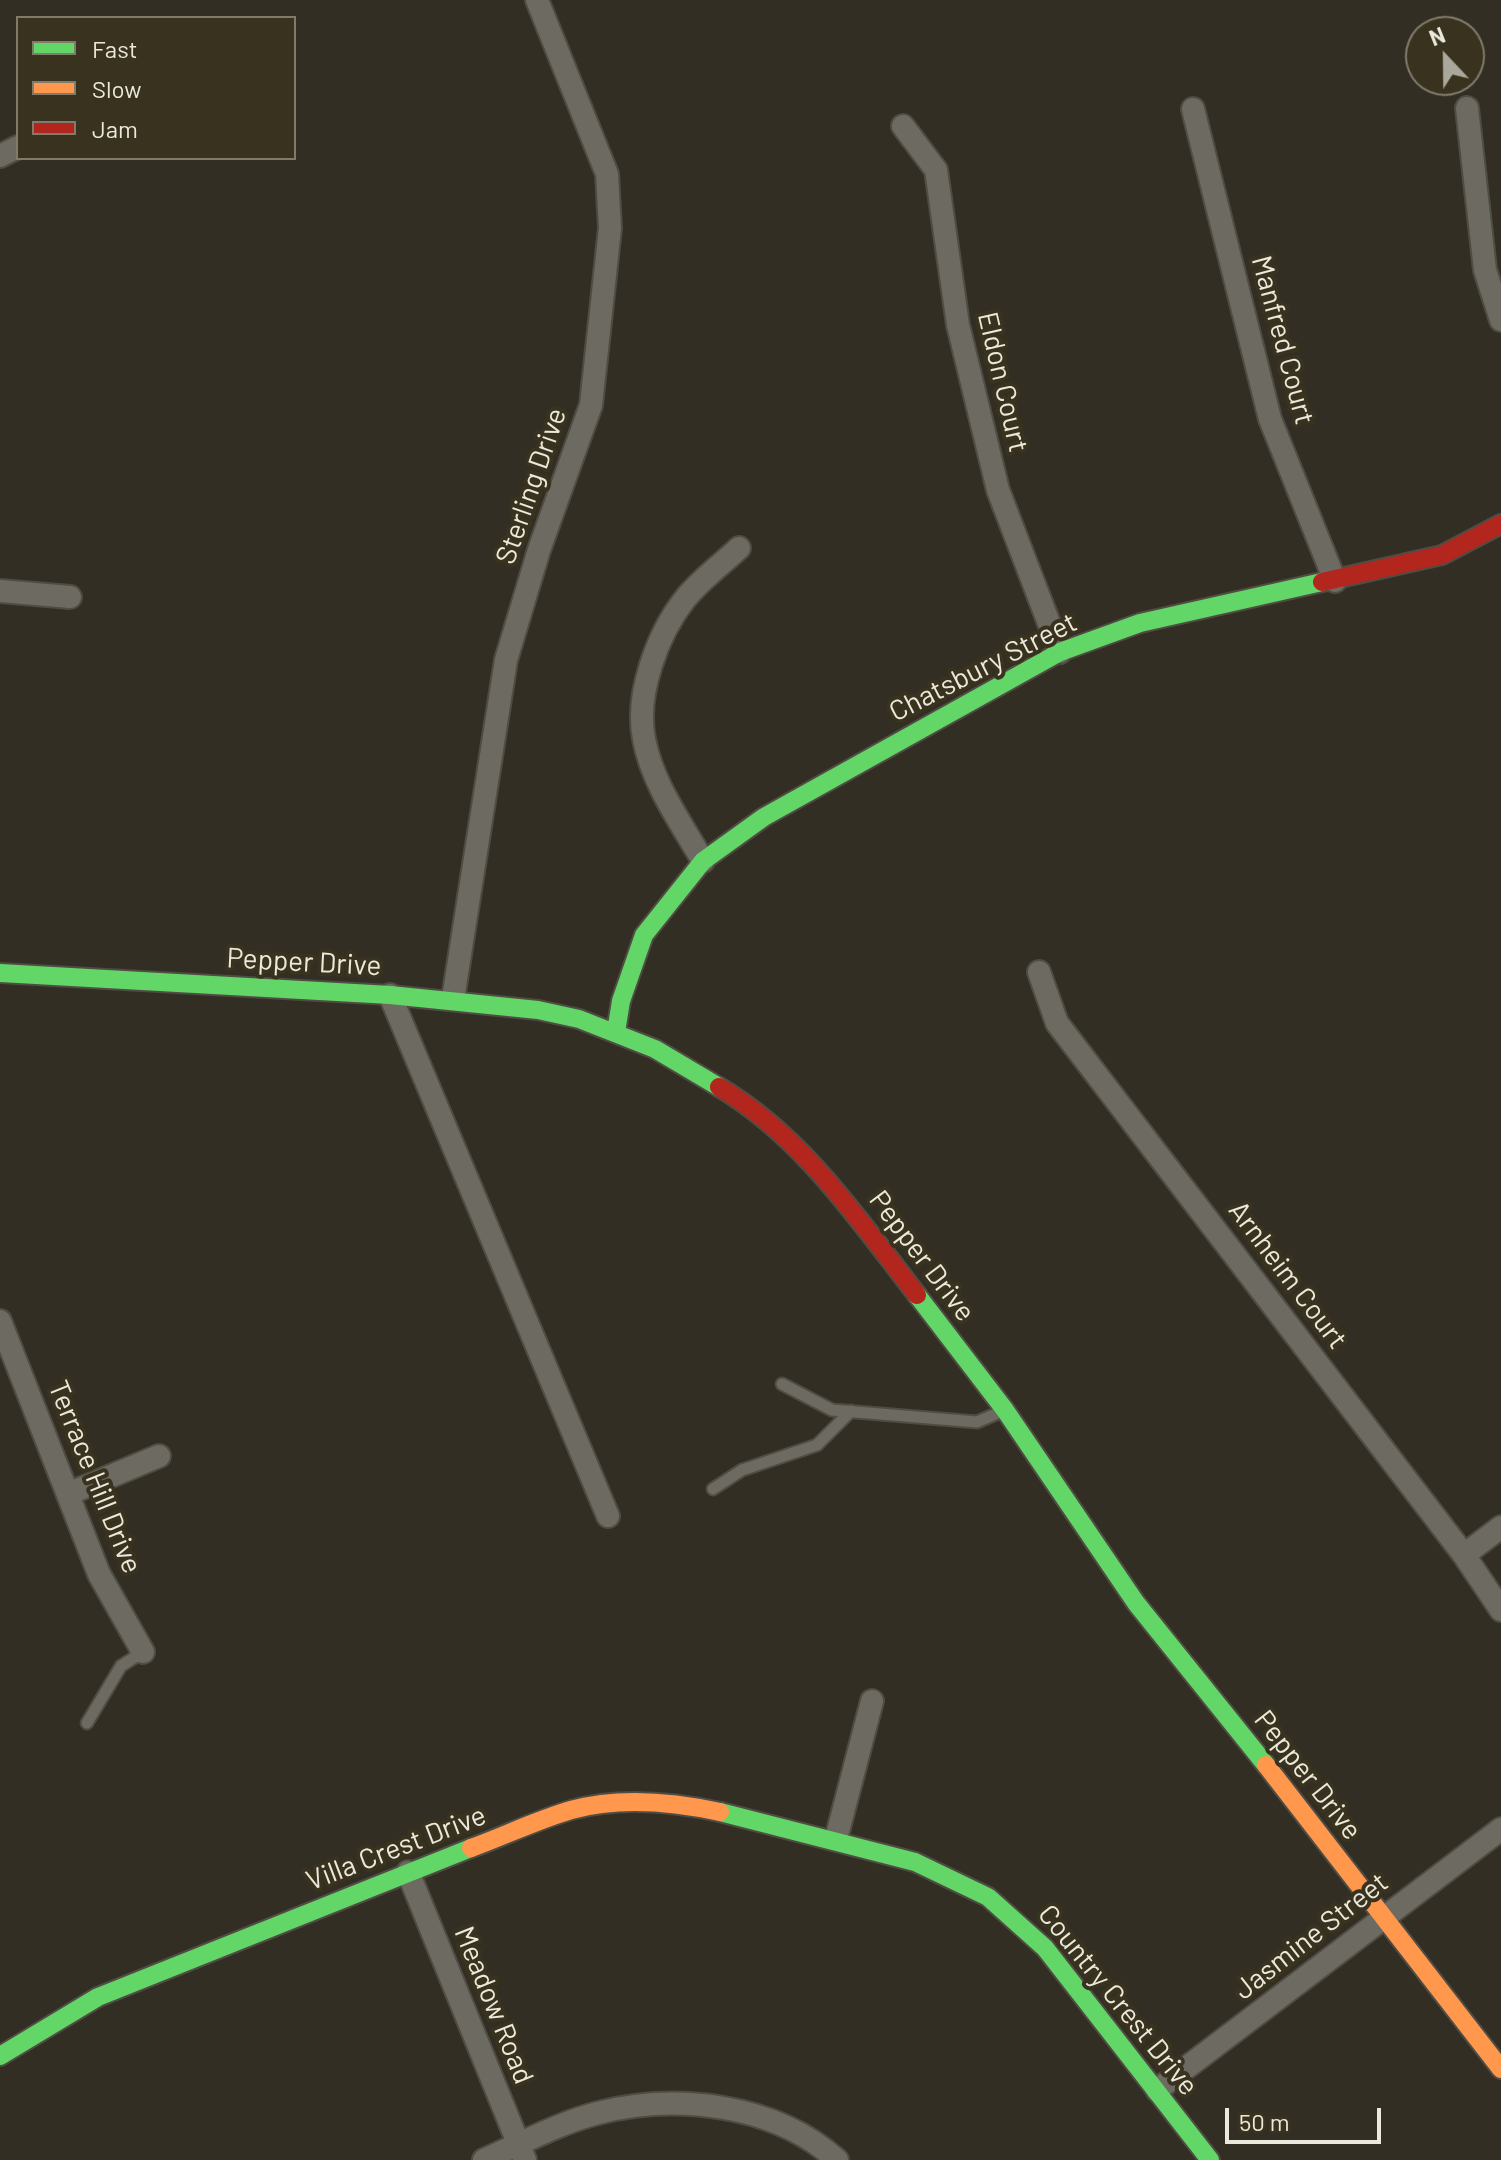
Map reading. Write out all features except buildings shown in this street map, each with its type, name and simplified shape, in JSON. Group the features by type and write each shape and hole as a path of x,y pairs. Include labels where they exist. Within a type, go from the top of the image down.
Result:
{"street":[{"name":"Sterling Drive","path":"453,999 506,660 539,550 591,405 610,228 607,174 537,0"},
{"path":"1467,108 1485,270 1501,320"},
{"name":"Manfred Court","path":"1193,109 1270,419 1335,581"},
{"name":"Eldon Court","path":"903,126 936,170 958,325 998,490 1060,652"},
{"name":"Chatsbury Street","path":"616,1032 621,1001 644,935 703,861 764,817 1060,652 1140,623 1442,555 1501,524"},
{"path":"703,861 663,791 644,738 645,694 661,638 686,598 739,548"},
{"path":"0,591 70,597"},
{"name":"Arnheim Court","path":"1039,972 1057,1023 1464,1555 1501,1610"},
{"name":"Pepper Drive","path":"0,973 453,999 538,1010 579,1019 616,1032 706,1077 785,1137 841,1196 1005,1410 1146,1615 1501,2069"},
{"path":"390,995 608,1516"},
{"name":"Terrace Hill Drive","path":"0,1321 99,1574 143,1652"},
{"path":"68,1494 159,1456"},
{"path":"1464,1555 1501,1527"},
{"path":"836,1839 872,1701"},
{"name":"Villa Crest Drive","path":"0,2056 98,1997 408,1872 572,1810 613,1804 684,1804 836,1839"},
{"name":"Jasmine Street","path":"1157,2090 1501,1829"},
{"name":"Country Crest Drive","path":"836,1839 940,1871 1009,1912 1045,1948 1210,2160"},
{"name":"Meadow Road","path":"408,1872 522,2152"},
{"path":"484,2160 522,2152 595,2114 656,2105 738,2111 778,2124 837,2160"}],"lane":[{"path":"782,1384 832,1410 977,1422 1005,1410"},
{"path":"713,1489 742,1470 817,1445 851,1411"},
{"path":"87,1723 121,1666 143,1652"}],"traffic: fast":[{"path":"616,1032 621,1001 644,935 703,861 764,817 1060,652 1140,623 1322,582"},
{"path":"0,973 390,995 538,1010 579,1019 655,1049 719,1087"},
{"path":"917,1295 1005,1410 1136,1603 1266,1765"},
{"path":"720,1812 915,1862 988,1897 1045,1948 1210,2160"},
{"path":"0,2056 98,1997 471,1848"}],"traffic: slow":[{"path":"1266,1765 1501,2069"},
{"path":"471,1848 546,1818 608,1803 646,1802 720,1812"}],"traffic: jam":[{"path":"1322,582 1442,555 1501,524"},
{"path":"719,1087 749,1107 803,1155 851,1209 917,1295"}]}
